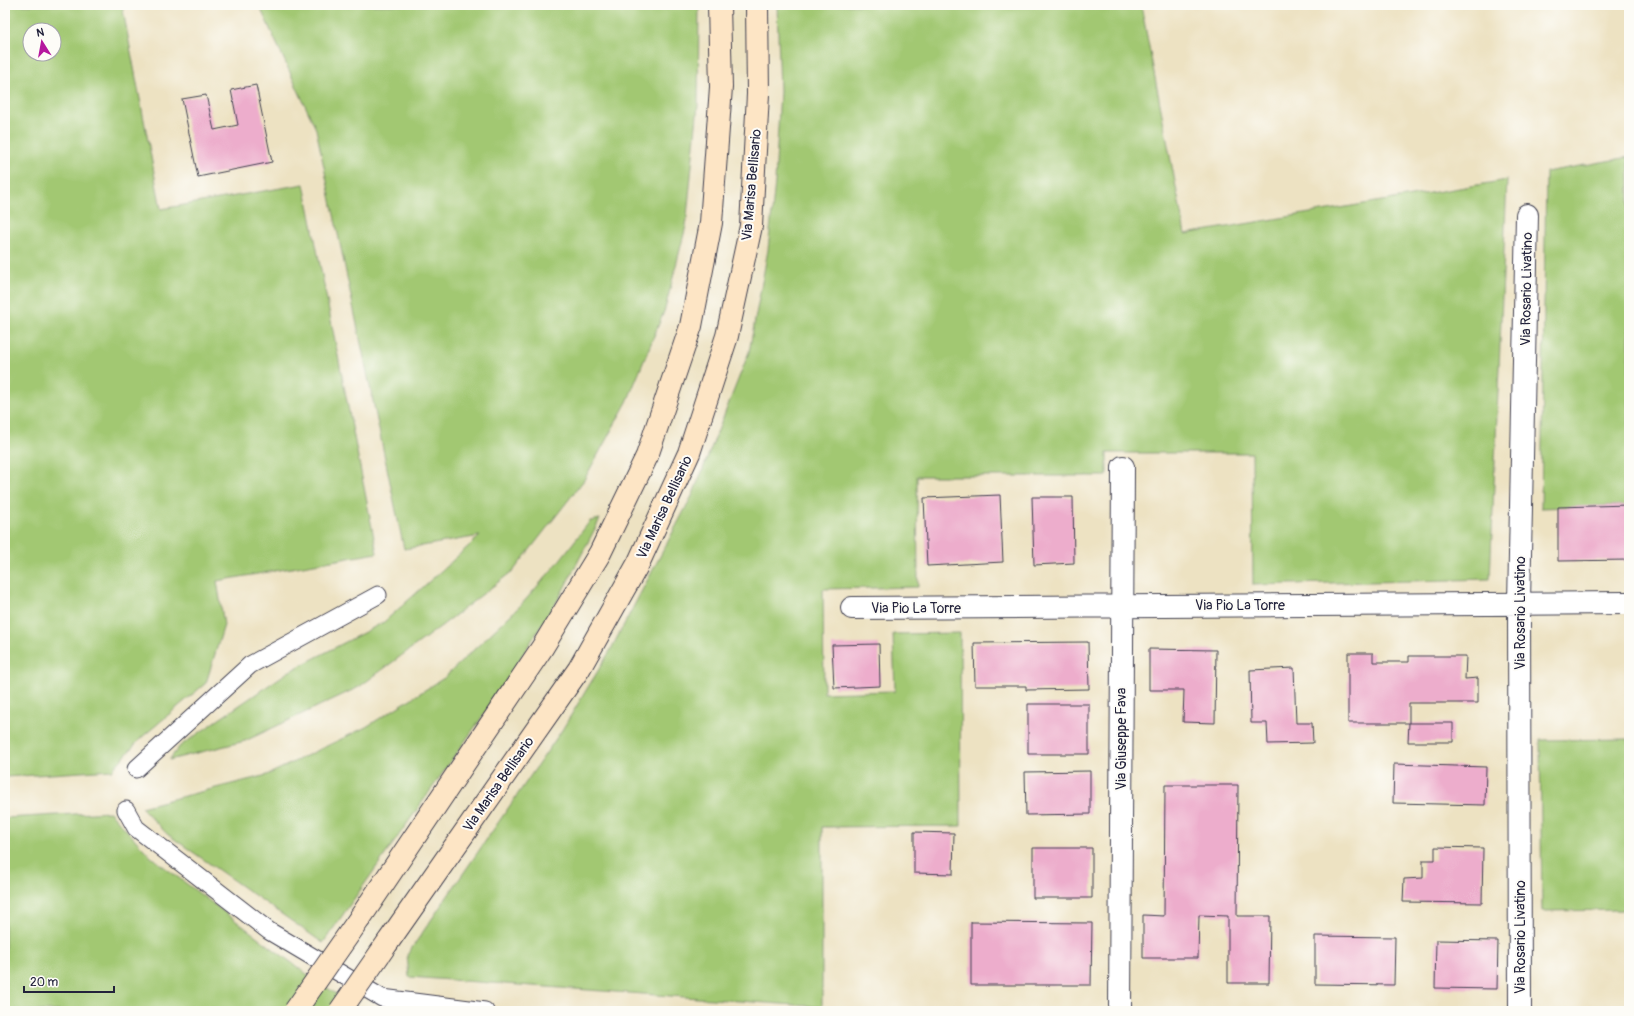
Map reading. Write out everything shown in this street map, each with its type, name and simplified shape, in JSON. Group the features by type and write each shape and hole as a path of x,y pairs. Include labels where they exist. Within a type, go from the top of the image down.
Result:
{"main road":[{"path":"295,1011 360,918 542,648 600,553 647,456 691,326 711,223 721,87 719,5"},
{"name":"Via Marisa Bellisario","path":"340,1011 579,669 638,564 690,453 727,336 751,226 758,94 757,5"}],"street":[{"name":"Via Rosario Livatino","path":"1520,1011 1519,603 1527,215"},
{"name":"Via Giuseppe Fava","path":"1120,1011 1123,467"},
{"name":"Via Pio La Torre","path":"852,608 1629,602"}],"lane":[{"path":"136,769 250,665 378,595"},
{"path":"126,810 136,828 269,931 382,998 485,1011"}],"green space":[{"path":"5,5 122,5 161,209 304,184 377,553 217,581 224,625 206,683 141,738 112,770 5,777"},
{"path":"259,5 699,5 698,105 686,226 665,309 627,402 584,480 514,570 359,687 245,741 169,760 180,746 288,672 384,622 480,536 404,549 316,129"},
{"path":"777,5 1141,5 1185,234 1507,180 1490,579 1253,585 1252,453 1107,453 1107,476 917,476 918,587 823,589 824,693 895,691 893,634 960,633 961,826 822,827 822,1007 409,977 407,955 562,730 610,651 693,494 749,352 768,250 775,182 780,91"},
{"path":"1629,157 1629,505 1541,508 1546,172"},
{"path":"600,519 559,598 487,710 323,943 167,834 141,807 267,775 366,727 444,678 521,605 556,565 590,521"},
{"path":"1629,739 1629,910 1542,911 1540,740"},
{"path":"110,812 151,857 304,972 361,1011 5,1011 5,818"}],"building":[{"path":"256,85 272,162 198,177 182,99 206,95 214,130 238,125 231,90"},
{"path":"1000,495 1003,562 927,566 924,498"},
{"path":"1032,497 1073,497 1074,563 1034,565"},
{"path":"1629,505 1629,560 1558,561 1558,507"},
{"path":"1088,642 1089,689 1026,690 1026,686 975,686 974,643"},
{"path":"879,644 880,686 834,688 832,645"},
{"path":"1149,649 1216,650 1215,723 1183,722 1184,690 1149,690"},
{"path":"1348,653 1373,653 1373,662 1409,662 1409,656 1466,656 1465,679 1478,678 1478,703 1409,703 1409,723 1348,723"},
{"path":"1294,668 1296,723 1312,723 1313,743 1268,744 1267,723 1251,723 1250,670"},
{"path":"1028,704 1089,704 1089,754 1028,754"},
{"path":"1409,723 1453,723 1453,742 1408,742"},
{"path":"1394,764 1486,767 1485,805 1393,803"},
{"path":"1090,771 1090,814 1026,815 1025,772"},
{"path":"1165,785 1238,785 1237,916 1270,916 1269,983 1228,983 1228,916 1199,915 1198,958 1143,958 1143,915 1164,916"},
{"path":"914,832 954,833 953,874 914,873"},
{"path":"1435,847 1483,848 1482,903 1403,902 1404,879 1423,878 1423,860 1435,860"},
{"path":"1033,848 1092,848 1092,898 1033,898"},
{"path":"971,922 1092,923 1091,985 971,985"},
{"path":"1315,936 1395,937 1394,985 1315,984"},
{"path":"1436,940 1498,941 1497,989 1435,988"}]}
